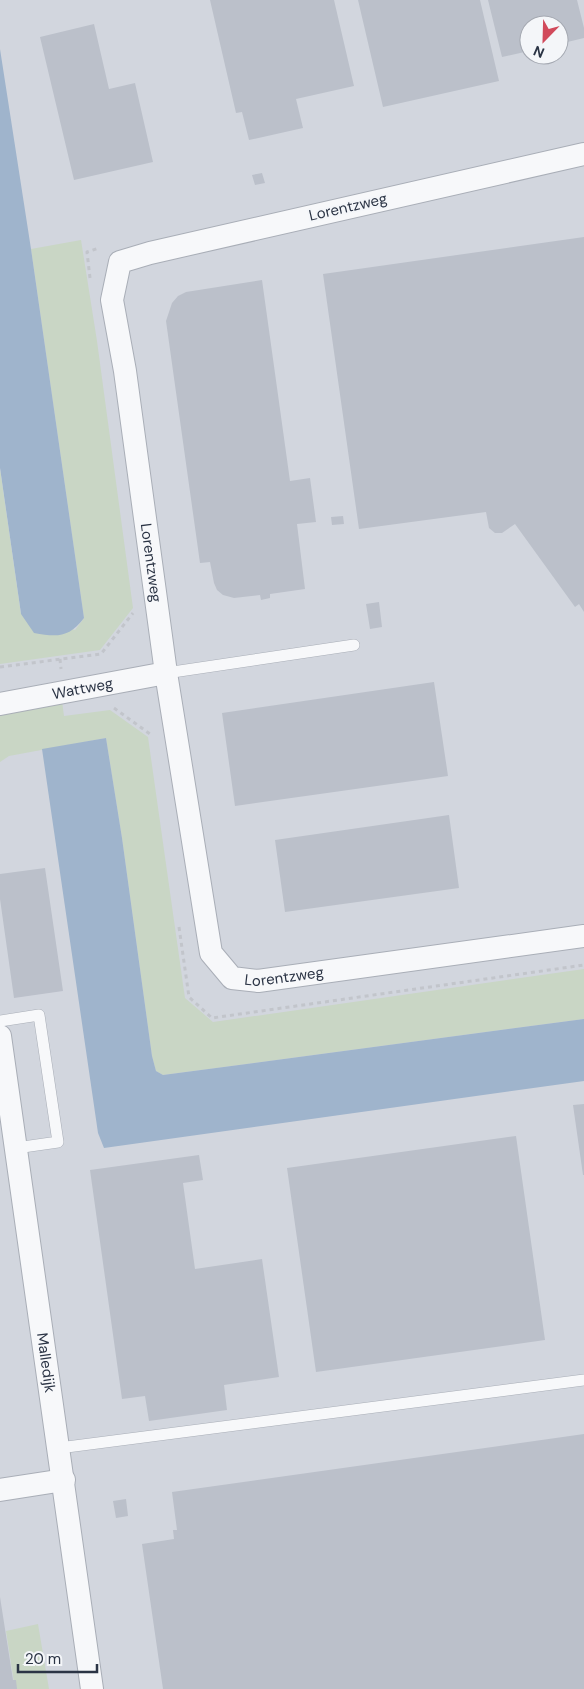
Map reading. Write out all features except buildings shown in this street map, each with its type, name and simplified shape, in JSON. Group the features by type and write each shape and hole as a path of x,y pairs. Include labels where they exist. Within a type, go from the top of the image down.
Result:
{"street":[{"name":"Lorentzweg","path":"584,154 179,246 120,262 112,300 126,370 166,673 211,954 232,978 258,981 584,936"},
{"name":"Wattweg","path":"0,704 166,673"},
{"name":"Malledijk","path":"0,1036 92,1689"},
{"path":"0,1490 64,1480"}],"lane":[{"path":"166,673 354,645"},
{"path":"0,1021 39,1015 58,1142 16,1148"},
{"path":"59,1448 584,1380"}],"path":[{"path":"91,281 87,252 102,247 120,262"},
{"path":"0,667 101,654 136,609"},
{"path":"60,659 64,691"},
{"path":"110,706 153,736"},
{"path":"178,920 189,997 212,1018 584,965"}],"shaded area":[{"path":"0,0 584,0 584,1689 0,1689 0,618 52,611 0,241"}],"green space":[{"path":"81,240 97,341 133,608 100,650 0,664 0,468 21,614 75,630 84,618 31,249"},
{"path":"62,701 64,716 110,710 148,737 185,998 213,1022 584,969 584,1019 163,1075 156,1071 152,1056 122,838 106,738 9,756 0,762 0,714"},
{"path":"38,1624 49,1689 15,1689 6,1631"}],"water":[{"path":"0,49 84,618 68,633 56,635 34,633 21,614 0,468"},
{"path":"106,738 122,838 152,1056 156,1071 163,1075 584,1019 584,1081 104,1148 98,1133 42,749"}]}
